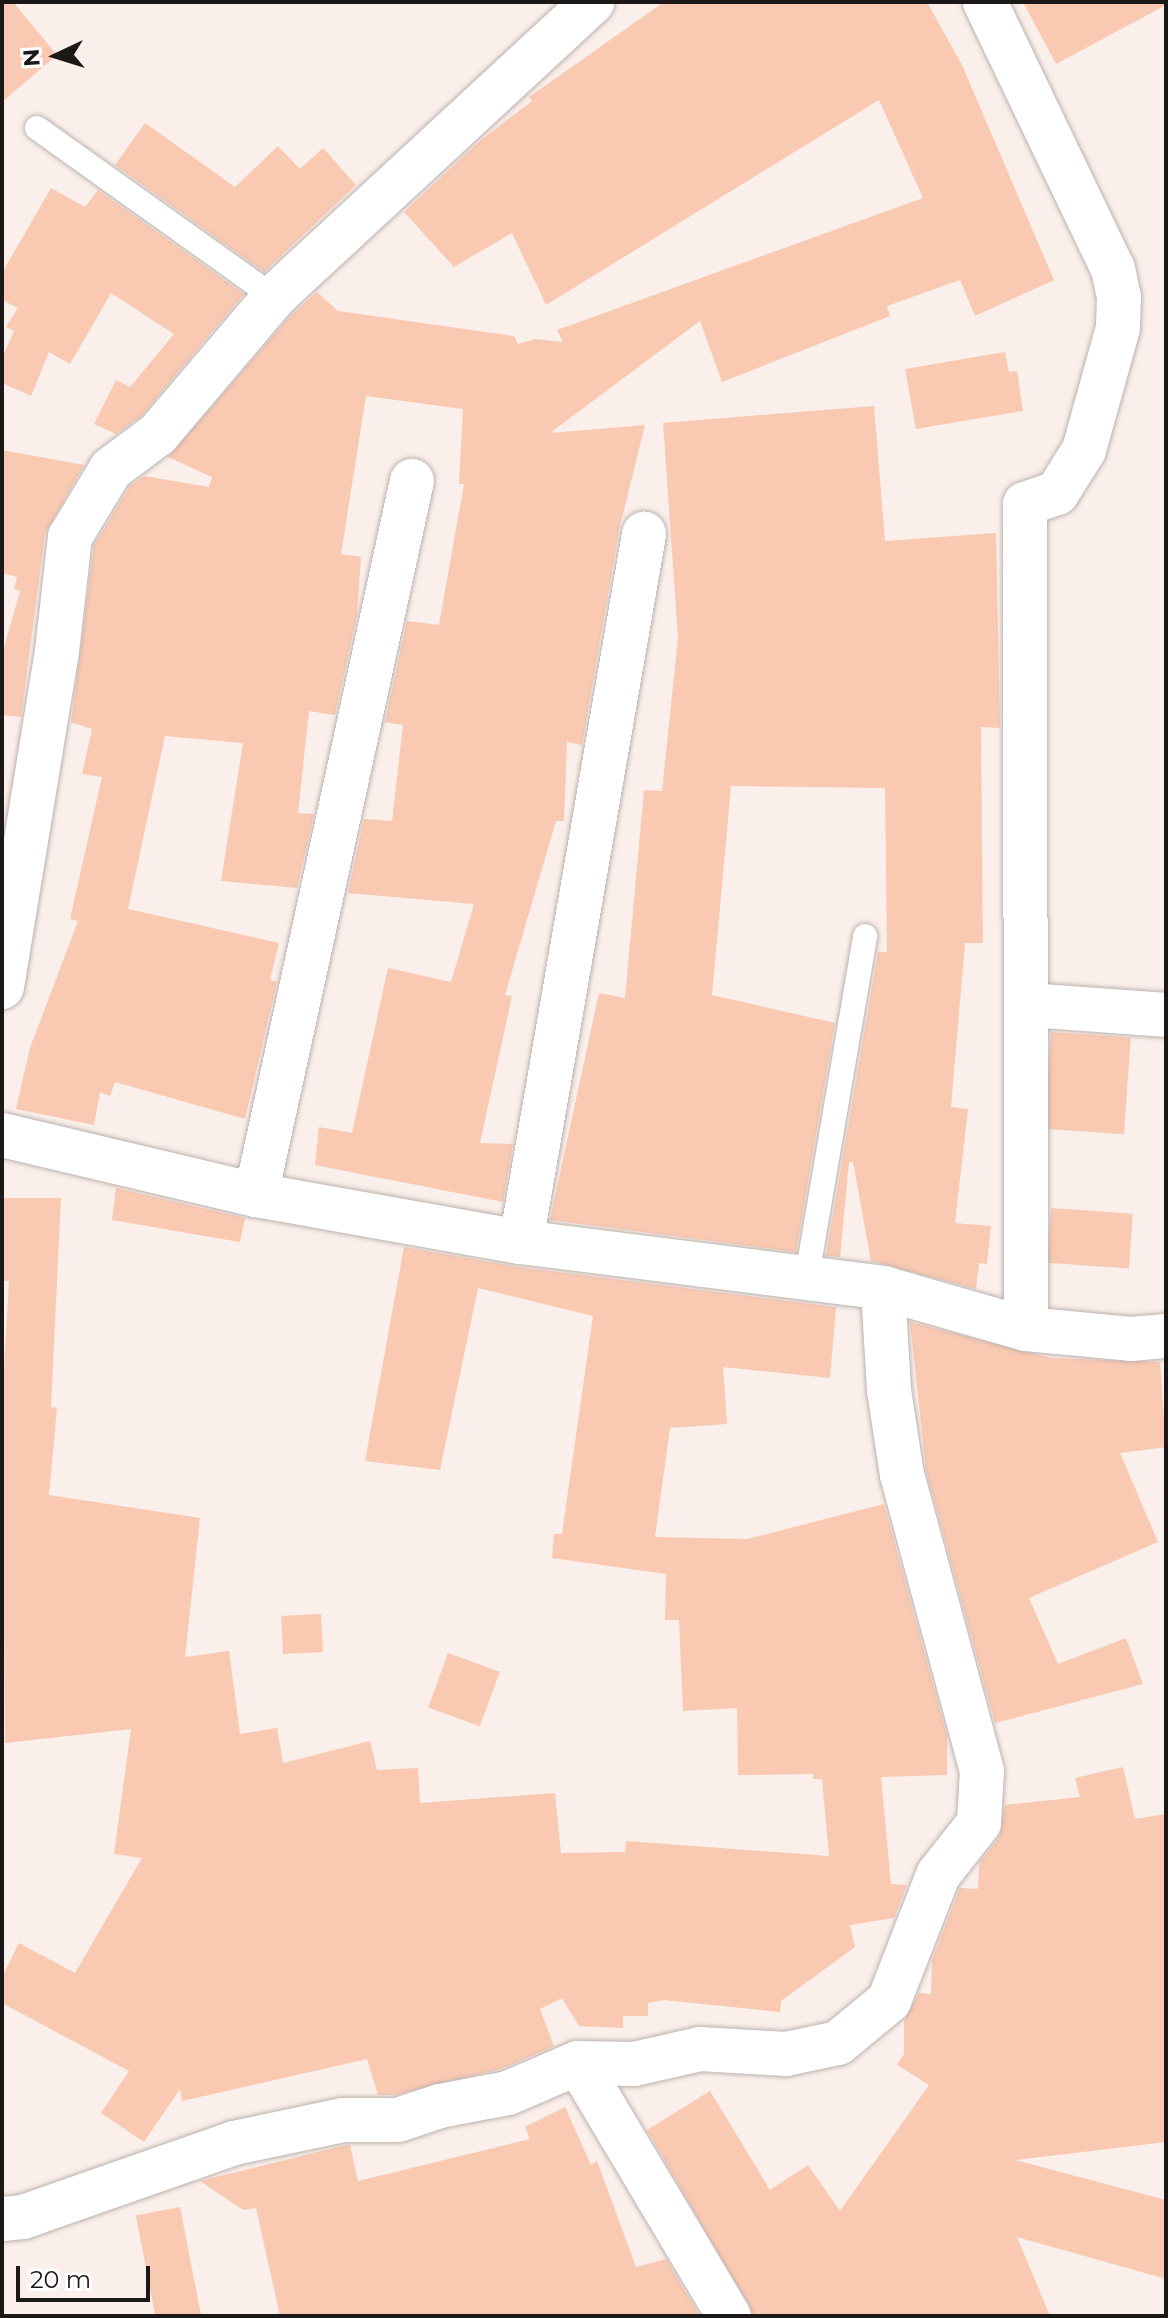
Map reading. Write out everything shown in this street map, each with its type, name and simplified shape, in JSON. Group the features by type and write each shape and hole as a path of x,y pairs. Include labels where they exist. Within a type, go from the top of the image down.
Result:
{"street":[{"path":"2,987 20,769 70,537 111,469 158,434 274,297 593,2"},
{"path":"985,2 1113,269 1119,297 1118,328 1084,450 1057,493 1025,504 1026,1329"},
{"path":"256,1195 412,481"},
{"path":"521,1242 644,534"},
{"path":"1028,1005 1166,1015"},
{"path":"2,1135 256,1195 521,1242 806,1282 883,1288 1026,1329 1131,1339 1166,1336"},
{"path":"2,2219 23,2217 234,2143 343,2120 398,2120 440,2106 508,2093 578,2063 634,2064 700,2049 786,2054 838,2043 889,2001 938,1875 979,1823 982,1771 902,1475 889,1390 883,1288"},
{"path":"578,2063 729,2316"}],"lane":[{"path":"37,128 274,297"},
{"path":"806,1282 865,936"}],"building":[{"path":"2,2 13,2 57,55 2,102"},
{"path":"664,2 927,2 962,65 1054,280 975,316 960,280 887,306 890,316 722,382 700,321 550,433 645,425 619,530 582,745 567,742 564,821 556,821 505,995 512,996 480,1143 513,1144 503,1202 315,1165 319,1127 352,1133 388,968 451,982 474,904 348,893 364,819 392,821 403,725 385,722 407,621 439,625 464,484 459,484 463,409 366,396 341,554 361,557 357,615 335,715 309,711 298,813 314,814 297,888 221,881 243,743 165,736 128,909 279,943 270,980 277,982 245,1119 115,1082 110,1096 100,1092 94,1125 16,1109 30,1048 78,921 70,919 102,777 82,774 92,729 71,722 94,545 130,486 144,476 209,487 212,477 168,457 292,314 317,292 338,311 514,336 518,344 535,339 563,342 557,330 923,198 879,100 546,305 512,233 454,267 404,212 481,140 532,101 529,97"},
{"path":"1023,2 1166,2 1166,5 1056,64"},
{"path":"145,123 235,187 278,146 300,169 323,148 356,185 264,272 115,165"},
{"path":"51,188 85,207 98,190 244,294 141,416 116,434 94,424 116,380 130,387 174,334 111,293 70,364 49,352 31,396 2,383 2,358 14,331 6,327 18,308 2,300 2,273"},
{"path":"1005,352 1009,372 1017,371 1023,411 916,429 905,369"},
{"path":"874,406 885,541 996,533 1000,728 981,727 983,943 965,943 951,1107 968,1109 955,1223 991,1226 987,1264 979,1263 976,1289 871,1261 853,1162 849,1162 840,1257 826,1256 878,952 887,952 885,788 731,786 712,995 835,1023 796,1252 550,1220 599,993 625,998 644,790 662,791 678,638 663,423"},
{"path":"2,450 84,465 45,534 21,717 2,715 2,655 20,591 14,589 17,577 2,573"},
{"path":"1051,1032 1131,1038 1124,1134 1044,1129"},
{"path":"116,1188 245,1218 240,1242 112,1220"},
{"path":"2,1198 61,1198 51,1407 57,1408 49,1495 200,1518 185,1657 229,1651 240,1734 277,1728 283,1763 370,1741 377,1770 418,1768 420,1803 555,1793 561,1853 625,1852 626,1841 829,1856 822,1779 813,1779 813,1774 738,1775 737,1708 683,1711 679,1620 665,1620 666,1574 552,1558 554,1534 562,1534 593,1316 478,1288 440,1470 365,1461 404,1247 518,1267 836,1307 830,1378 723,1367 727,1424 670,1428 655,1537 747,1539 884,1504 947,1736 947,1775 881,1777 891,1884 907,1885 894,1918 850,1925 855,1947 781,2001 780,2012 664,2000 648,2003 648,2016 623,2016 623,2028 579,2026 562,1998 540,2009 554,2046 501,2069 394,2095 378,2095 367,2059 182,2101 180,2089 144,2142 101,2113 129,2071 2,2003 2,1977 19,1943 75,1973 142,1858 114,1854 131,1729 5,1743 2,1402 9,1281 2,1281"},
{"path":"1051,1208 1133,1214 1129,1269 1047,1263"},
{"path":"910,1322 1051,1358 1160,1362 1166,1447 1120,1453 1158,1542 1029,1598 1058,1664 1126,1638 1143,1684 995,1723 926,1470"},
{"path":"321,1614 323,1652 283,1654 281,1616"},
{"path":"448,1653 500,1672 480,1726 428,1708"},
{"path":"1123,1767 1135,1819 1166,1814 1166,2142 1015,2160 1166,2200 1166,2279 1017,2237 1050,2316 754,2316 647,2130 710,2091 770,2190 808,2165 840,2211 929,2085 897,2065 904,2054 904,2021 919,1993 931,1994 932,1960 960,1888 978,1889 979,1863 999,1838 1005,1805 1080,1797 1075,1778"},
{"path":"565,2107 591,2165 597,2161 636,2267 666,2259 700,2316 280,2316 256,2208 243,2210 200,2181 350,2145 358,2181 530,2139 525,2127"},
{"path":"180,2207 201,2316 155,2316 136,2216"}]}
